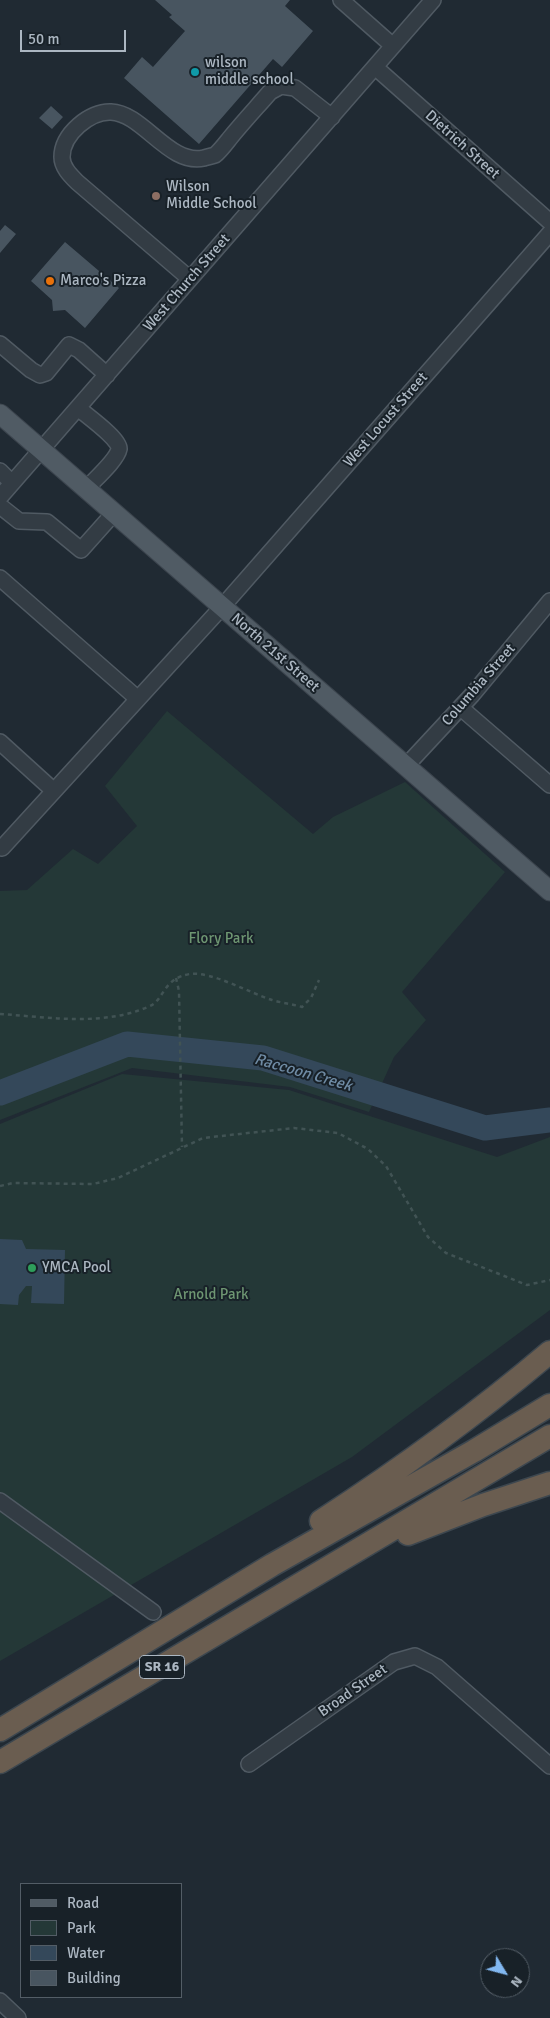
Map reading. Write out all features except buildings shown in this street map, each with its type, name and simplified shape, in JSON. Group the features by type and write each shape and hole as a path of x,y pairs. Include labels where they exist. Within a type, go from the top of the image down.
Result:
{"highway":[{"path":"272,1565 306,1531 400,1470 472,1417 550,1352"},
{"name":"SR 16","path":"0,1730 272,1565 474,1451 550,1405"},
{"name":"SR 16","path":"0,1762 550,1436"},
{"path":"323,1572 359,1562 411,1532 550,1482"}],"main road":[{"name":"North 21st Street","path":"1,418 41,450 550,891"}],"street":[{"path":"341,0 393,46"},
{"name":"West Church Street","path":"0,497 433,0"},
{"name":"Dietrich Street","path":"375,67 550,222"},
{"path":"190,279 77,182 64,167 62,157 64,147 73,132 86,120 97,114 111,112 124,114 186,158 201,159 215,155 270,92 281,86 295,88 332,116"},
{"name":"West Locust Street","path":"2,848 222,607 550,233"},
{"path":"0,344 31,370 40,375 46,373 69,345 79,350 106,375"},
{"path":"78,408 118,443 119,449 115,457 86,489"},
{"path":"0,472 12,483"},
{"path":"0,506 19,521 47,522 81,550 114,513"},
{"path":"0,578 138,699"},
{"name":"Columbia Street","path":"406,766 461,708 550,601"},
{"path":"461,708 550,785"},
{"path":"0,742 54,791"},
{"path":"0,1501 153,1612"},
{"name":"Broad Street","path":"249,1764 394,1662 415,1656 438,1667 550,1766"},
{"path":"0,2001 18,2018"}],"path":[{"path":"0,1014 85,1020 130,1014 152,1005 166,986 176,978 189,974 205,974 274,1000 302,1007 311,998 319,980"},
{"path":"176,978 179,992 182,1147"},
{"path":"0,1186 12,1183 93,1184 118,1178 202,1138 294,1128 338,1134 368,1149 386,1166 428,1237 446,1254 527,1285 550,1280"}],"green space":[{"name":"Flory Park","path":"167,711 313,834 333,817 405,782 505,872 402,992 426,1020 394,1057 369,1112 290,1087 132,1068 0,1120 0,891 27,890 73,849 98,864 137,826 105,786"},
{"name":"Arnold Park","path":"122,1074 289,1090 497,1157 550,1137 550,1310 352,1457 0,1661 0,1124"}],"water":[{"name":"YMCA Pool","path":"0,1239 22,1240 26,1249 65,1250 64,1304 31,1303 32,1286 26,1286 19,1295 18,1305 0,1304"}],"waterway":[{"name":"Raccoon Creek","path":"0,1093 127,1044 263,1058 485,1128 550,1120"}],"place":[{"name":"wilson middle school","path":"195,72"},
{"name":"Wilson Middle School","path":"156,196"},
{"name":"Marco's Pizza","path":"50,281"},
{"name":"YMCA Pool","path":"32,1268"}]}
